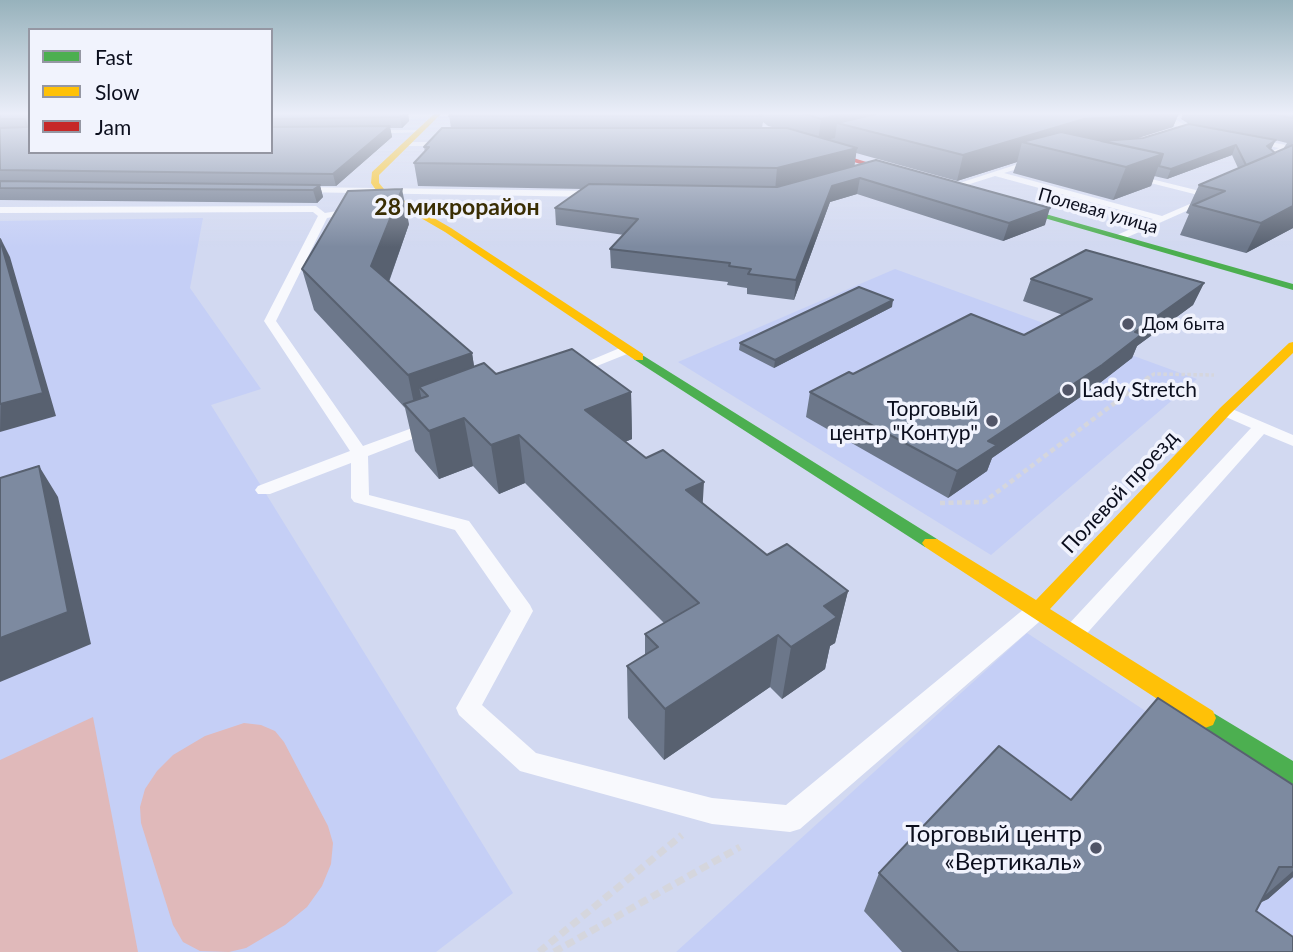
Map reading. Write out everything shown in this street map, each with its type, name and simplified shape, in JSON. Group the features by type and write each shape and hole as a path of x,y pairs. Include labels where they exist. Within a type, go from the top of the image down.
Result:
{"street":[{"path":"391,157 374,174 375,183 381,191 449,230 627,349 1293,774"},
{"name":"Полевая улица","path":"835,157 872,170 981,197 1293,287"},
{"name":"Полевой проезд","path":"1038,610 1225,411 1293,346"}],"lane":[{"path":"936,185 994,173 1044,157"},
{"path":"1271,157 1281,163"},
{"path":"994,173 1163,219"},
{"path":"1126,174 1215,196"},
{"path":"282,190 609,194"},
{"path":"1121,237 1226,191"},
{"path":"323,216 404,204"},
{"path":"0,210 316,209 323,216"},
{"path":"323,216 270,321 360,454 360,498 462,524 522,611 468,709 529,763 712,811 790,819 1038,610"},
{"path":"551,379 627,349"},
{"path":"1225,411 1293,441"},
{"path":"264,490 449,419"},
{"path":"1074,633 1261,427"}],"path":[{"path":"928,503 984,502 1154,374 1214,376"},
{"path":"539,952 712,811"},
{"path":"554,952 790,819"}],"shaded area":[{"path":"203,218 190,288 261,389 211,405 513,893 436,952 0,952 0,221"},
{"path":"895,269 1197,379 991,555 678,362"},
{"path":"1027,633 1293,808 1293,952 676,952"},
{"path":"93,717 138,952 0,952 0,760"},
{"path":"244,723 261,725 275,731 284,742 328,826 333,843 331,864 322,886 307,907 285,925 246,948 229,952 200,951 183,942 173,925 141,823 140,807 145,789 157,771 173,755 205,736"}],"building":[{"path":"0,157 353,157 333,174 0,170"},
{"path":"419,157 819,157 777,168 414,163"},
{"path":"1086,157 1153,157 1126,167"},
{"path":"1162,157 1202,157 1171,169 1159,166"},
{"path":"1242,157 1264,157 1246,165"},
{"path":"1264,157 1293,157 1293,206 1261,223 1193,205 1225,191 1199,185"},
{"path":"876,160 1050,208 1009,223 860,178 832,186 796,280 748,274 751,269 729,266 730,263 610,249 638,219 555,208 589,184 777,187"},
{"path":"0,181 320,185 313,190 0,188"},
{"path":"402,189 371,266 472,353 408,375 302,269 348,191"},
{"path":"0,239 43,393 0,404"},
{"path":"1086,250 1204,283 1135,332 1142,334 1102,365 988,441 997,445 957,471 810,392 849,372 853,374 971,314 1024,335 1092,299 1031,279"},
{"path":"859,287 893,300 775,360 740,343"},
{"path":"572,349 631,392 585,410 646,458 663,450 704,482 686,490 767,555 787,544 848,591 824,606 837,617 791,647 778,635 665,709 627,666 658,647 645,634 699,603 519,435 491,445 464,418 429,431 404,404 428,396 419,387 484,363 496,374"},
{"path":"39,466 68,612 0,638 0,478"},
{"name":"Торговый центр «Вертикаль»","path":"1158,698 1293,785 1293,867 1279,867 1256,911 1293,937 1293,952 959,952 879,873 999,746 1071,800"}],"traffic: fast":[{"path":"999,202 1293,287"},
{"path":"639,357 931,543"},
{"path":"1205,718 1293,774"}],"traffic: slow":[{"path":"392,157 375,174 375,183 381,191 448,230 639,357"},
{"path":"1038,610 1225,411 1293,346"},
{"path":"931,543 1205,718"}],"traffic: jam":[{"path":"847,157 914,178"}],"place":[{"name":"Дом быта","path":"1128,324"},
{"name":"Lady Stretch","path":"1068,390"},
{"name":"Торговый центр \"Контур\"","path":"992,421"},
{"name":"Торговый центр «Вертикаль»","path":"1096,848"}],"district":[{"name":"28 микрорайон","path":"457,208"}]}
